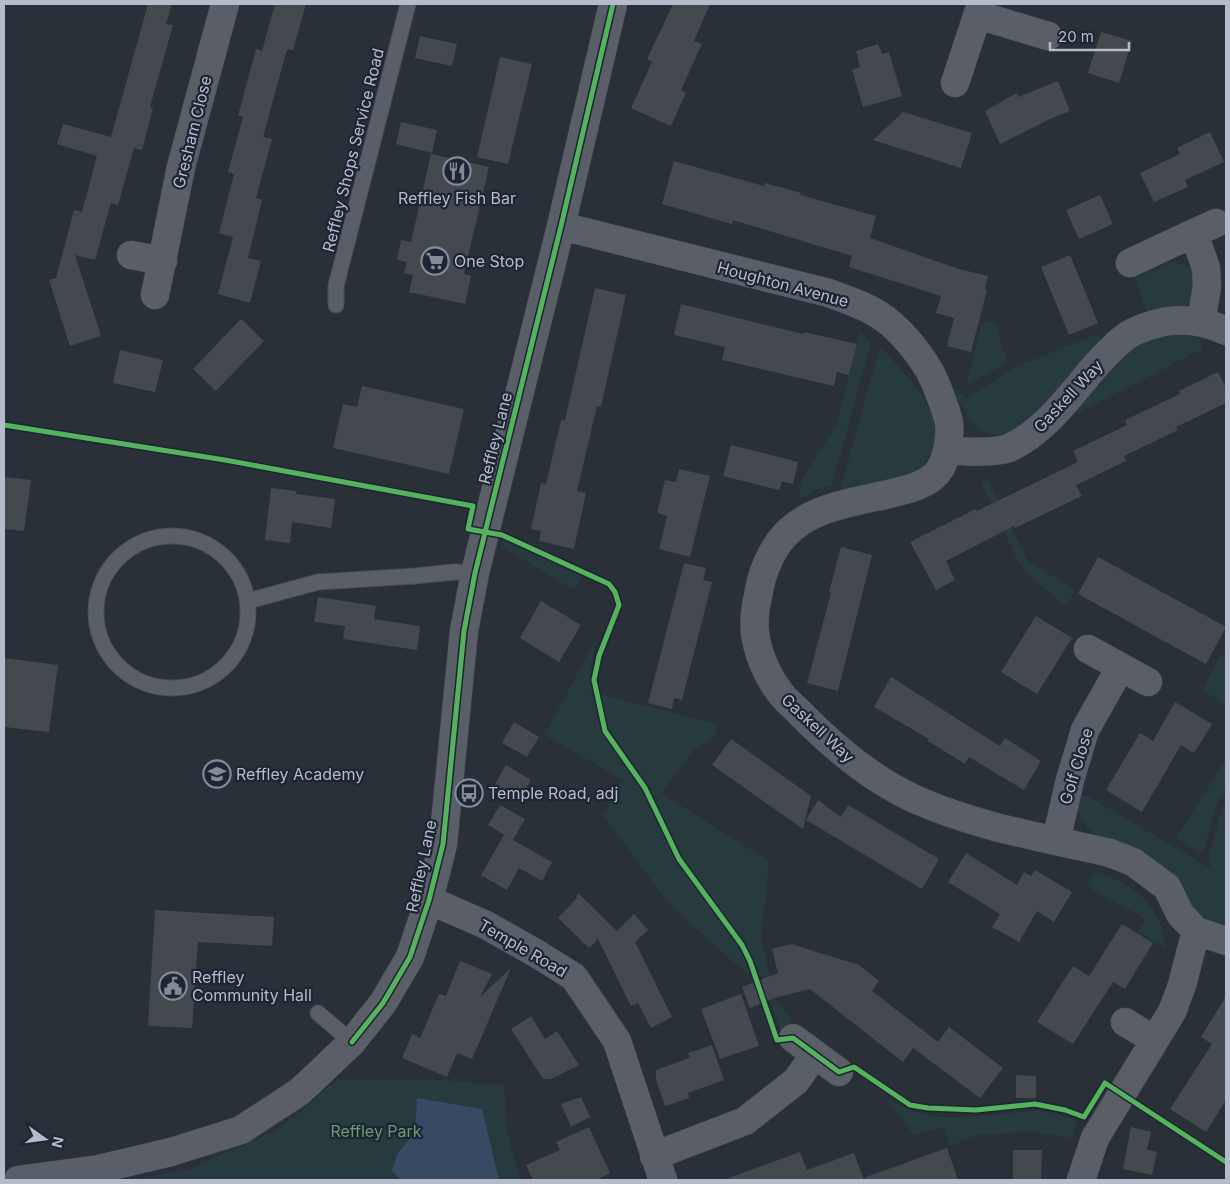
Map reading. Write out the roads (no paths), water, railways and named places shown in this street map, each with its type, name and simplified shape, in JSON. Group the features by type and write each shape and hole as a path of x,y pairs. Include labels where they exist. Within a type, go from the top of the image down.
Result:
{"street":[{"name":"Gresham Close","path":"155,295 181,167 225,4"},
{"name":"Reffley Lane","path":"18,1180 99,1169 171,1152 241,1130 299,1092 352,1042 383,1003 410,957 429,900 442,844 464,631 475,573 613,4"},
{"path":"955,84 979,9 1048,36"},
{"name":"Houghton Avenue","path":"560,226 829,293 857,304 883,318 914,348 930,372 949,423 949,450"},
{"path":"1130,263 1205,228 1207,286 1201,322"},
{"path":"131,255 163,261"},
{"name":"Gaskell Way","path":"1226,331 1214,325 1201,322 1173,320 1148,326 1128,335 1113,347 1046,422 1029,437 1007,449 965,452 949,450 934,476 910,489 832,508 806,519 785,535 770,557 760,581 756,609 756,638 764,663 778,691 811,725 874,776 914,799 958,817 1110,853 1133,862 1167,887 1180,914 1196,931 1226,941"},
{"path":"1088,649 1148,682"},
{"name":"Golf Close","path":"1056,841 1070,780 1085,730 1120,668"},
{"name":"Temple Road","path":"429,900 486,925 574,977 617,1041 658,1168 745,1121 796,1081 815,1054"},
{"path":"1081,1180 1095,1138 1172,1012 1182,985 1196,931"},
{"path":"1125,1022 1154,1040"},
{"path":"793,1038 839,1072"}],"lane":[{"name":"Reffley Shops Service Road","path":"336,305 336,286 408,4"},
{"path":"176,535 191,538 218,550 237,572 244,585 248,601 246,633 240,648 231,661 206,681 182,688 158,688 129,676 116,665 107,653 96,624 95,608 98,594 103,579 111,566 133,546 161,536 176,535"},
{"path":"248,601 318,582 454,572 475,573"},
{"path":"318,1013 352,1042"}],"water":[{"path":"417,1098 482,1109 499,1180 401,1180 392,1171 397,1155 415,1131"}],"place":[{"name":"Reffley Fish Bar","path":"457,171"},
{"name":"One Stop","path":"435,261"},
{"name":"Reffley Academy","path":"217,774"},
{"name":"Temple Road, adj","path":"469,793"},
{"name":"Reffley Community Hall","path":"173,986"}],"park label":[{"name":"Reffley Park","path":"376,1131"}]}
